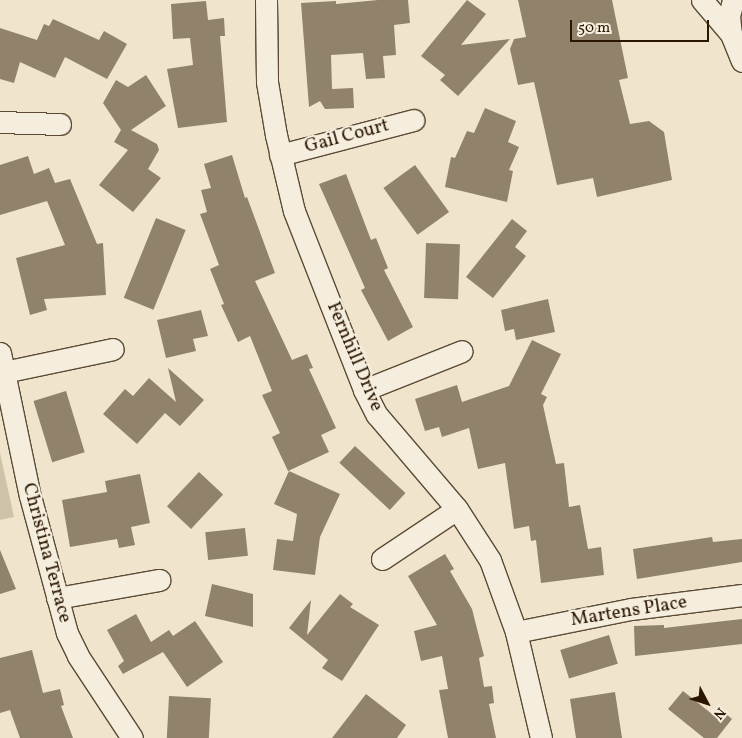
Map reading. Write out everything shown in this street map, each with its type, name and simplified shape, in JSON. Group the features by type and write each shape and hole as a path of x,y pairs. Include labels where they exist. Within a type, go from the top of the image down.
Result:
{"street":[{"name":"Fernhill Drive","path":"266,0 267,82 280,155 294,211 364,390 377,415 398,443 457,509 490,560 516,632 541,738"},
{"path":"702,0 731,34 742,61"},
{"path":"731,34 730,16 733,0"},
{"name":"Gail Court","path":"280,155 413,120"},
{"path":"0,122 60,124"},
{"path":"2,362 113,349"},
{"path":"364,390 462,351"},
{"name":"Christina Terrace","path":"2,362 30,496 67,633 78,656 132,738"},
{"path":"382,559 457,509"},
{"path":"57,598 159,580"},
{"name":"Martens Place","path":"516,632 630,609 742,595"}],"shaded area":[{"path":"0,453 14,517 0,520"}],"building":[{"path":"378,0 408,0 410,23 394,25 396,55 383,56 385,78 366,79 363,53 331,55 332,89 353,88 354,108 325,109 320,101 309,107 301,3 336,1 336,4"},
{"path":"467,0 486,14 461,45 510,39 458,96 440,80 445,75 421,56"},
{"path":"518,0 612,0 628,78 619,80 630,124 649,121 664,132 672,180 597,197 593,178 557,185 534,82 518,85 510,49 514,39 526,37"},
{"path":"206,1 208,20 224,18 225,36 220,36 227,122 178,128 167,69 193,65 190,38 173,39 171,4"},
{"path":"53,19 99,40 104,31 127,44 107,79 65,57 55,78 20,62 14,83 0,79 0,28 37,40 44,24 49,26"},
{"path":"146,75 166,106 131,130 157,144 159,150 148,169 161,178 133,212 99,185 128,150 114,142 121,130 103,103 116,80 128,87"},
{"path":"485,108 516,121 508,142 519,147 509,170 513,171 507,202 445,187 451,157 455,158 467,131 474,133"},
{"path":"232,155 245,198 247,197 275,273 255,281 292,360 307,354 313,368 309,369 336,428 321,435 329,452 288,471 272,437 280,433 262,395 272,391 250,336 238,342 221,305 224,304 210,269 219,265 200,214 207,212 201,190 211,188 204,164"},
{"path":"28,156 34,174 49,168 55,183 70,179 97,244 103,243 106,295 44,299 47,310 30,315 16,258 65,245 47,201 0,215 0,165"},
{"path":"415,165 449,212 418,235 383,188"},
{"path":"346,174 371,240 376,238 388,268 384,270 413,327 388,341 361,290 365,288 319,184"},
{"path":"156,218 186,230 153,310 124,298"},
{"path":"512,219 527,231 515,247 526,256 493,298 466,277"},
{"path":"426,243 460,244 458,299 424,298"},
{"path":"548,299 555,332 516,340 514,329 505,331 501,310"},
{"path":"201,310 208,336 193,339 196,351 166,358 157,320"},
{"path":"532,340 561,354 541,394 547,397 543,405 556,464 564,463 569,507 580,505 588,549 601,547 604,575 541,583 536,540 531,541 529,526 514,529 505,463 478,469 469,428 442,437 439,427 425,431 415,399 457,385 462,402 509,386"},
{"path":"168,368 204,400 180,426 165,413 137,444 103,414 125,389 133,396 149,378 176,402"},
{"path":"66,391 85,452 52,462 33,401"},
{"path":"355,446 405,493 390,510 339,463"},
{"path":"289,471 340,494 320,537 315,575 273,570 277,539 293,541 297,514 274,504"},
{"path":"199,472 223,495 191,529 167,506"},
{"path":"140,474 150,523 131,527 135,545 119,548 117,539 70,547 62,500 107,492 105,481"},
{"path":"245,528 248,556 208,560 205,532"},
{"path":"712,537 713,542 742,539 742,562 637,579 633,549"},
{"path":"0,550 16,589 0,594"},
{"path":"445,554 454,569 450,571 472,609 484,656 479,658 484,687 492,686 494,703 489,704 496,738 448,738 439,690 448,689 442,656 421,661 414,631 437,625 408,576"},
{"path":"212,584 253,594 253,627 205,616"},
{"path":"340,594 353,604 350,607 379,625 342,681 322,668 328,660 289,628 311,600 307,635"},
{"path":"136,614 151,642 169,630 173,636 195,621 223,662 187,687 163,652 123,674 118,666 124,661 107,630"},
{"path":"742,619 742,644 635,656 634,626 664,625 664,628"},
{"path":"609,635 618,664 569,679 560,650"},
{"path":"32,650 43,693 60,689 64,705 61,706 73,738 20,738 10,710 0,713 0,658"},
{"path":"683,691 712,714 718,707 732,719 717,738 704,738 668,709"},
{"path":"615,692 622,738 576,738 570,699"},
{"path":"366,694 406,725 397,738 332,738"},
{"path":"169,696 211,698 209,738 167,738"}]}
